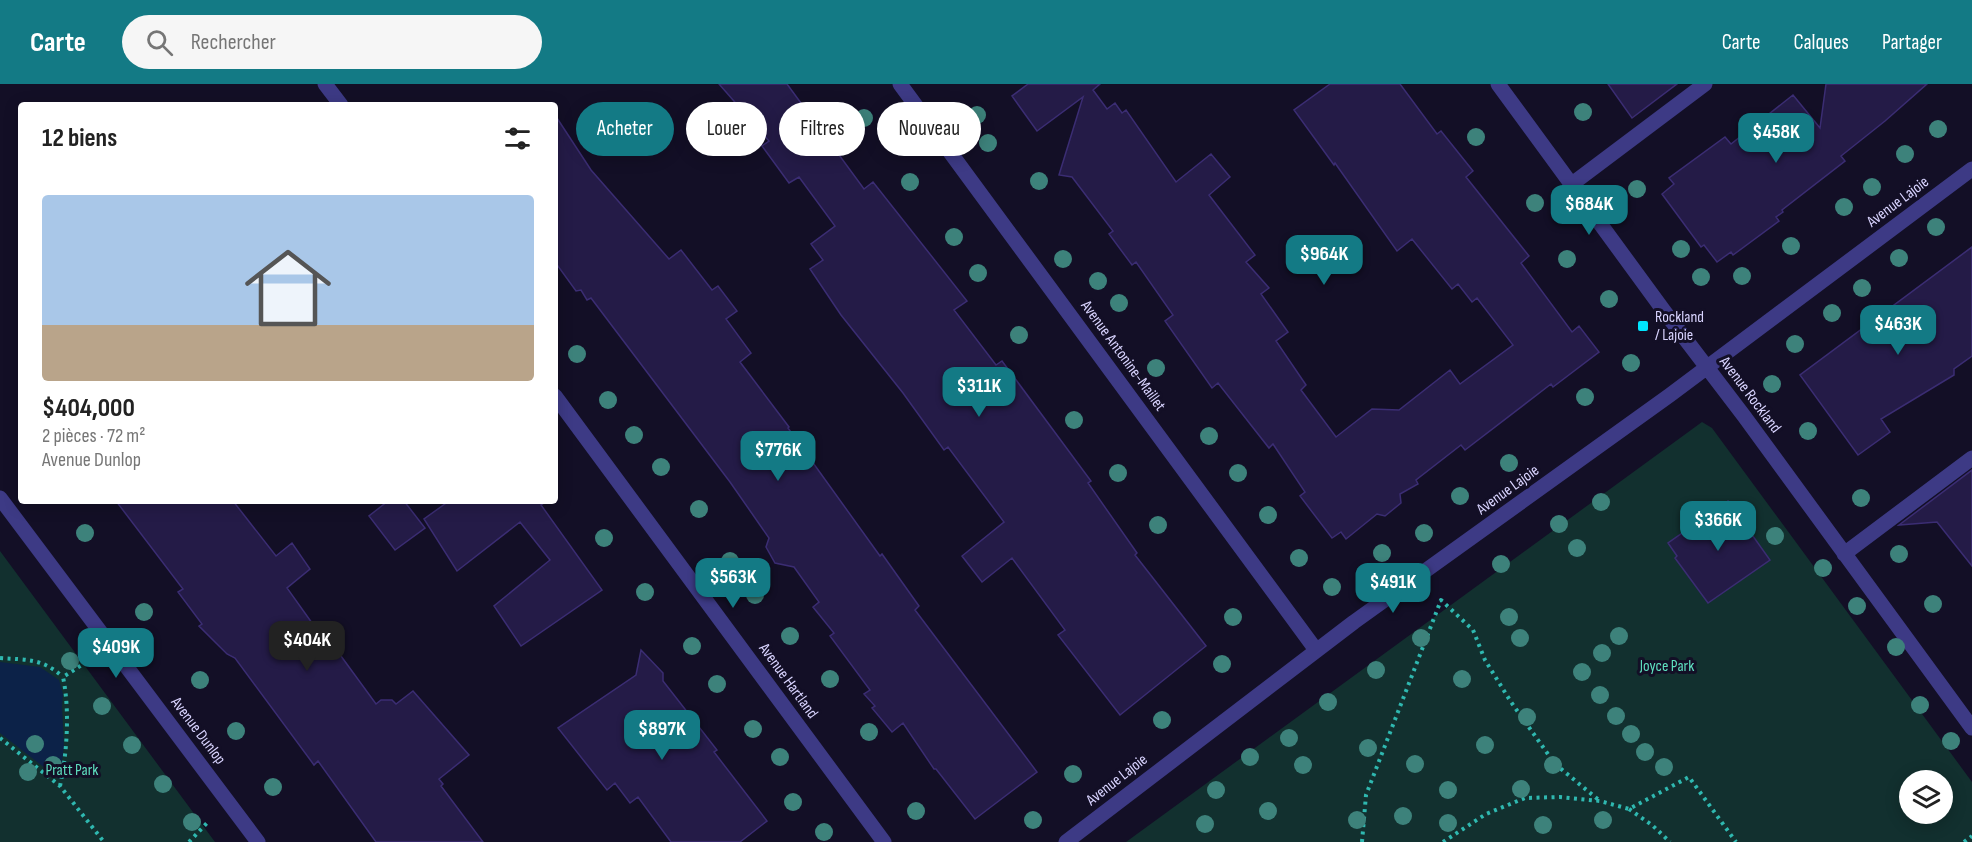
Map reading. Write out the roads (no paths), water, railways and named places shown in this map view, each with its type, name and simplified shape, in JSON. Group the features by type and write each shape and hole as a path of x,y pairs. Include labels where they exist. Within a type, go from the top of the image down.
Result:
{"street":[{"path":"325,84 338,102"},
{"name":"Avenue Antonine-Maillet","path":"900,84 1316,650"},
{"name":"Avenue Rockland","path":"1498,84 1972,728"},
{"path":"1572,184 1705,84"},
{"name":"Avenue Lajoie","path":"1066,842 1316,650 1707,368 1972,169"},
{"name":"Avenue Hartland","path":"558,400 884,842"},
{"path":"1844,554 1972,458"},
{"name":"Avenue Dunlop","path":"0,498 258,842"}],"water":[{"path":"0,662 40,667 59,680 63,694 64,747 59,779 0,733"}],"place":[{"name":"Rockland / Lajoie","path":"1643,326"}],"park label":[{"name":"Joyce Park","path":"1667,666"},
{"name":"Pratt Park","path":"72,770"}]}
